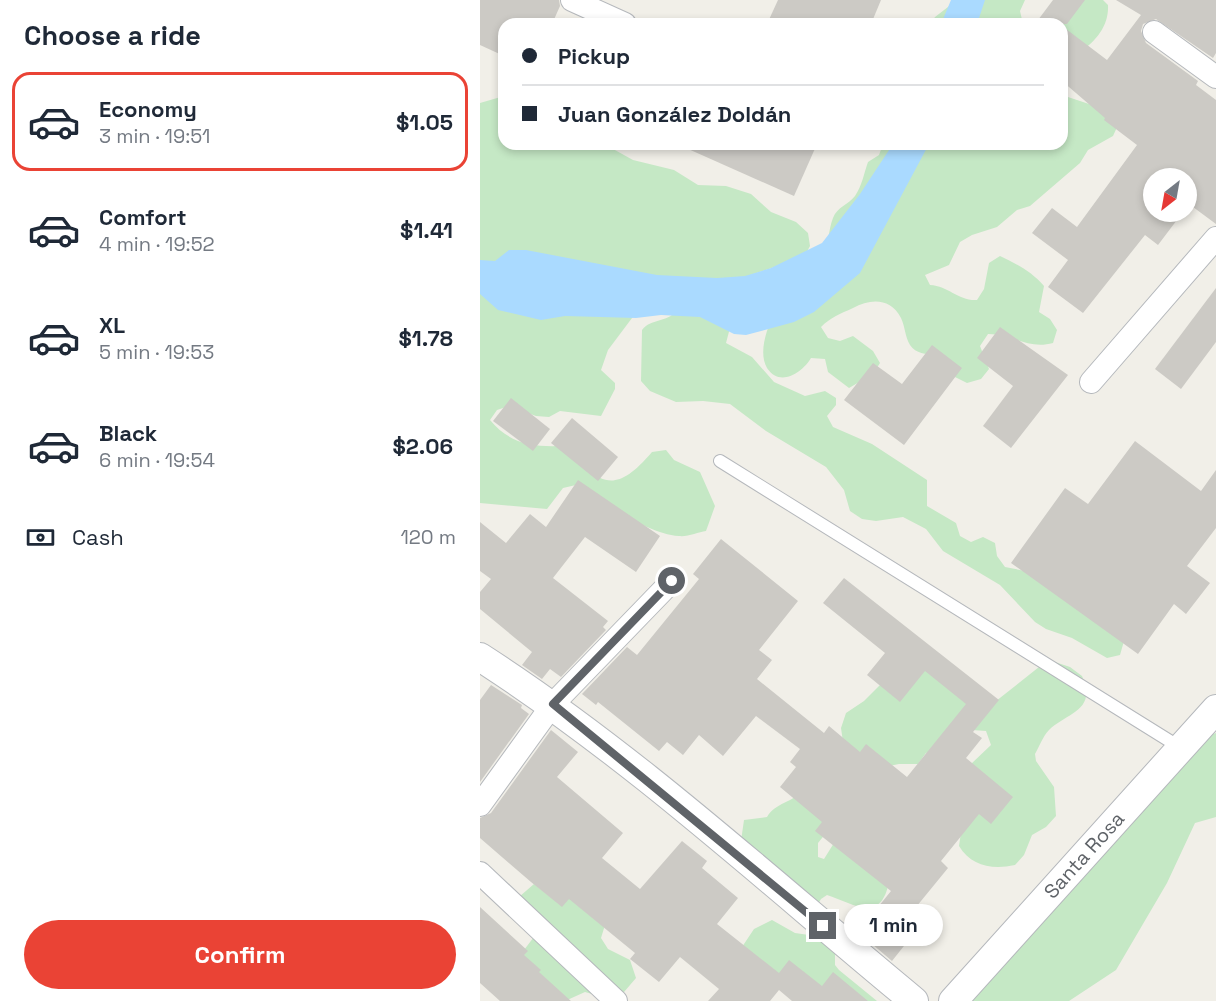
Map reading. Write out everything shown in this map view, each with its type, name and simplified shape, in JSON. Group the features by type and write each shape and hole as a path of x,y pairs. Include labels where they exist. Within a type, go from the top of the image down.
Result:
{"street":[{"path":"572,0 611,18"},
{"path":"1155,32 1216,77"},
{"path":"1091,382 1216,238"},
{"path":"480,805 553,704 672,581"},
{"path":"480,657 553,704 914,1001"},
{"name":"Santa Rosa","path":"953,1001 1216,709"},
{"path":"480,873 616,1001"}],"lane":[{"path":"720,461 1181,748"}],"green space":[{"path":"957,0 1025,0 1020,11 1022,18 935,17"},
{"path":"1054,0 1103,0 1108,5 1107,18 1102,30 1084,49 1068,43 1068,18 1060,18"},
{"path":"1068,97 1098,107 1118,125 1113,136 1088,150 1080,163 1030,206 1017,210 997,227 972,235 960,242 949,265 925,275 930,285 970,300 977,300 984,289 989,263 1000,256 1012,262 1029,272 1044,286 1039,312 1050,319 1057,330 1053,343 1036,345 1005,336 988,334 980,346 989,369 981,379 967,383 943,371 935,355 921,353 912,348 901,318 896,311 885,303 873,302 859,305 840,314 821,327 828,338 840,341 853,336 873,351 880,363 873,374 849,388 828,372 825,359 811,358 803,368 791,376 778,377 772,374 764,362 763,348 774,314 784,299 821,258 826,249 835,214 855,196 868,162 879,155 881,150 1068,150"},
{"path":"498,98 498,150 615,150 633,160 674,170 698,185 726,186 751,194 771,212 796,222 808,233 810,246 804,257 635,314 608,350 601,370 615,383 615,389 601,416 560,411 549,417 536,416 509,406 497,410 490,420 505,434 521,442 540,446 560,446 585,468 605,480 615,480 626,476 652,452 666,450 674,460 700,472 715,506 706,531 682,536 653,530 576,485 563,488 547,509 480,503 480,103"},
{"path":"676,311 731,324 726,343 752,357 774,382 805,396 825,391 836,398 836,405 827,416 833,427 872,444 927,480 927,506 956,523 960,536 971,542 983,537 995,543 997,556 1005,567 1030,572 1124,641 1120,655 1107,658 1072,638 1046,629 1035,622 1000,585 943,551 926,529 903,517 876,521 862,519 850,511 844,490 826,467 766,431 730,404 703,401 676,402 650,391 641,381 642,330"},
{"path":"916,659 991,705 1039,667 1052,661 1070,667 1082,676 1086,688 1083,704 1049,730 1035,754 1036,761 1054,787 1056,816 1046,827 1032,835 1024,855 1015,865 998,867 983,865 970,858 959,846 971,764 991,745 986,731 972,730 940,749 926,753 918,764 899,764 879,768 843,742 841,728 846,713 864,701 884,681"},
{"path":"1216,733 1216,817 1195,823 1167,883 1116,970 1069,1001 952,1001 1167,751"},
{"path":"804,790 834,823 818,843 818,857 824,859 834,843 888,886 884,898 878,904 863,907 827,895 821,899 814,911 741,841 744,820 767,817 770,812"},
{"path":"534,884 553,899 573,899 605,925 601,938 608,949 630,960 636,978 624,992 609,999 585,992 565,1001 520,964 524,950 540,929 519,897"},
{"path":"772,920 795,933 823,937 835,950 835,965 839,970 877,1001 804,1001 742,947 754,929"}],"water":[{"path":"951,0 985,0 979,18 944,18"},
{"path":"889,150 926,150 860,273 814,312 794,322 746,335 734,334 700,317 565,316 541,320 498,310 480,294 480,260 495,261 509,250 526,250 657,275 717,278 745,276 771,268 822,243 860,194"}],"building":[{"path":"480,0 559,0 560,6 555,18 498,18 498,53 480,45"},
{"path":"778,0 881,0 874,18 770,18"},
{"path":"1053,0 1085,0 1068,23 1068,18 1040,18"},
{"path":"1116,0 1216,0 1216,53 1213,58 1156,19 1143,24 1141,31 1146,43 1198,81 1196,85 1216,100 1216,224 1197,210 1197,168 1143,168 1143,222 1175,222 1158,245 1145,235 1083,313 1048,287 1068,260 1032,233 1052,208 1077,227 1137,145 1104,120 1105,118 1068,86 1068,31 1107,60 1141,15"},
{"path":"690,150 814,150 794,196"},
{"path":"1216,288 1216,342 1181,389 1155,369"},
{"path":"1000,327 1068,375 1011,448 983,426 1013,386 977,358"},
{"path":"932,345 962,368 904,445 844,400 873,363 902,384"},
{"path":"511,398 550,429 533,451 493,421"},
{"path":"572,418 618,457 598,481 551,443"},
{"path":"1135,441 1201,491 1216,470 1216,528 1187,566 1210,583 1186,614 1174,604 1138,654 1011,563 1065,488 1088,504"},
{"path":"578,480 660,536 636,572 585,537 553,578 608,621 603,627 606,630 561,677 550,669 542,679 522,665 532,652 480,609 480,592 491,579 480,571 480,522 506,543 530,514 546,527"},
{"path":"721,539 798,601 759,650 772,660 757,679 824,733 829,726 860,752 866,744 907,777 966,704 925,671 900,702 867,675 885,653 823,603 844,578 999,700 973,732 982,738 966,758 1013,797 991,824 979,814 941,861 948,868 912,912 923,922 892,961 858,932 891,891 815,831 822,822 780,787 796,767 790,762 800,749 756,716 723,756 699,735 683,755 667,742 659,751 598,702 596,705 582,694 627,647 637,655 699,579 693,574"},
{"path":"491,685 522,705 521,708 529,714 480,782 480,700"},
{"path":"551,730 578,752 557,777 623,833 602,858 640,889 682,841 707,861 702,868 738,898 717,924 779,973 789,960 822,986 833,972 868,1001 792,1001 779,990 770,1001 708,1001 719,989 680,957 659,982 630,959 635,953 569,899 562,907 531,882 480,838 480,818 491,813"},
{"path":"480,907 528,951 524,955 571,1001 500,1001 480,983"}],"route":[{"path":"672,581 553,704 823,926"}]}
